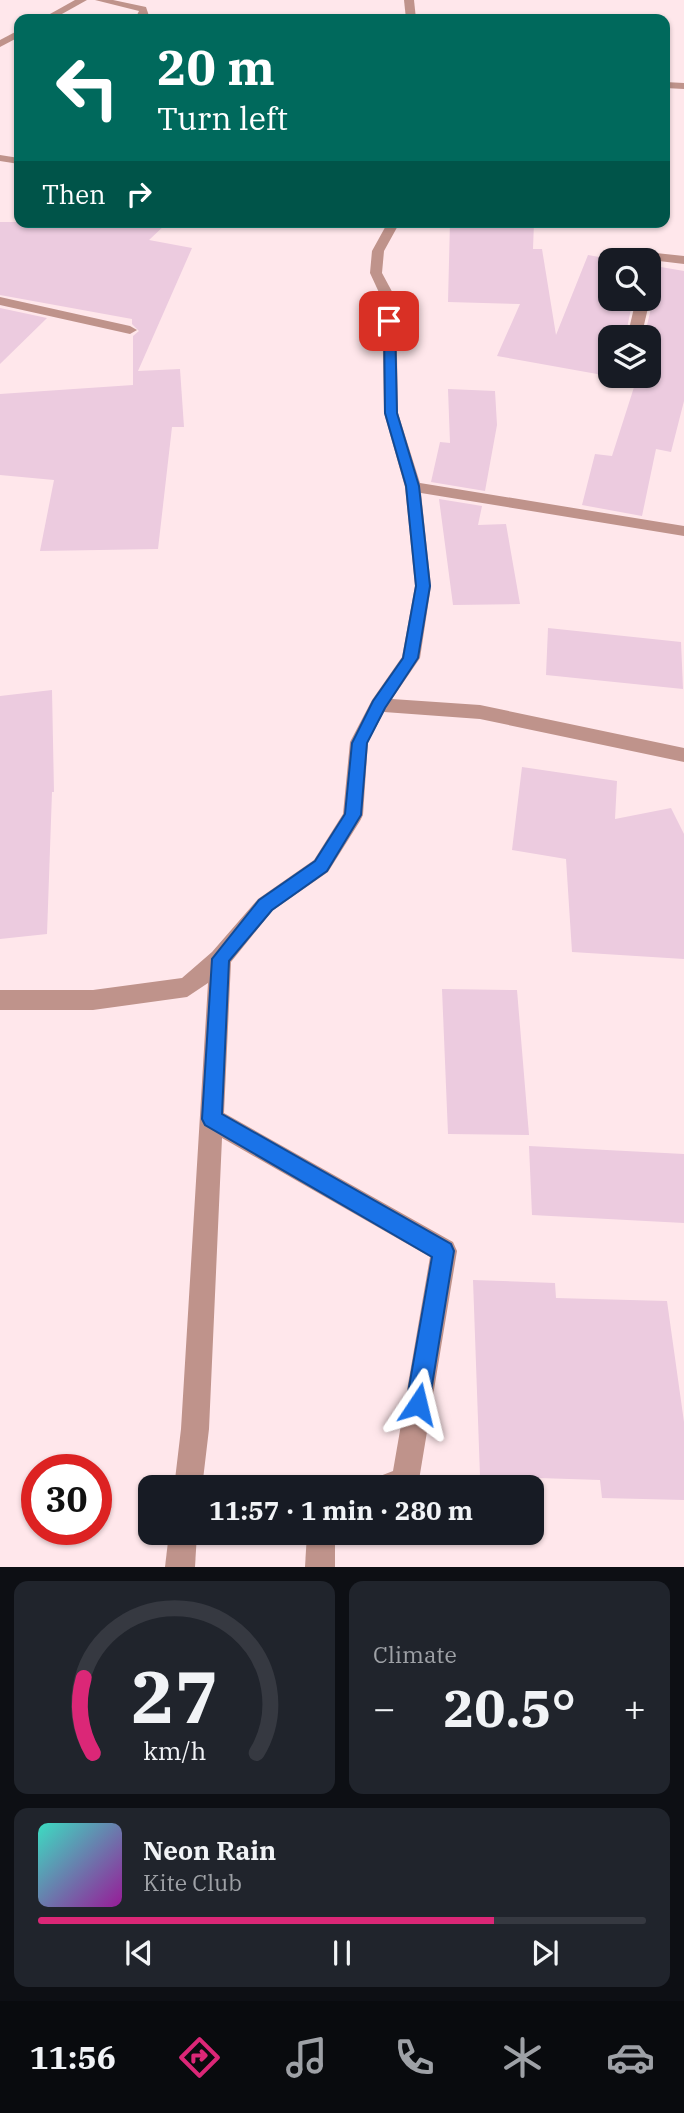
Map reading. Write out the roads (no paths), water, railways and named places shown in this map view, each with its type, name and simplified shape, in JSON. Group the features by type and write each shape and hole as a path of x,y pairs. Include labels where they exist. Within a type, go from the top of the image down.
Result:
{"street":[{"path":"55,14 82,0"},
{"path":"100,0 143,9 144,14"},
{"path":"0,1000 93,1000 187,987 220,959 265,905 321,866 353,815 359,743 379,705 411,658 423,586 413,486 391,413 389,299 376,273 378,251 391,228"},
{"path":"661,258 684,260"},
{"path":"0,301 130,330"},
{"path":"413,486 684,531"},
{"path":"379,705 480,712 684,755"},
{"path":"190,1475 195,1429 220,959"},
{"path":"212,1119 444,1251 406,1475"},
{"path":"180,1567 182,1545"},
{"path":"320,1567 321,1545"}]}
